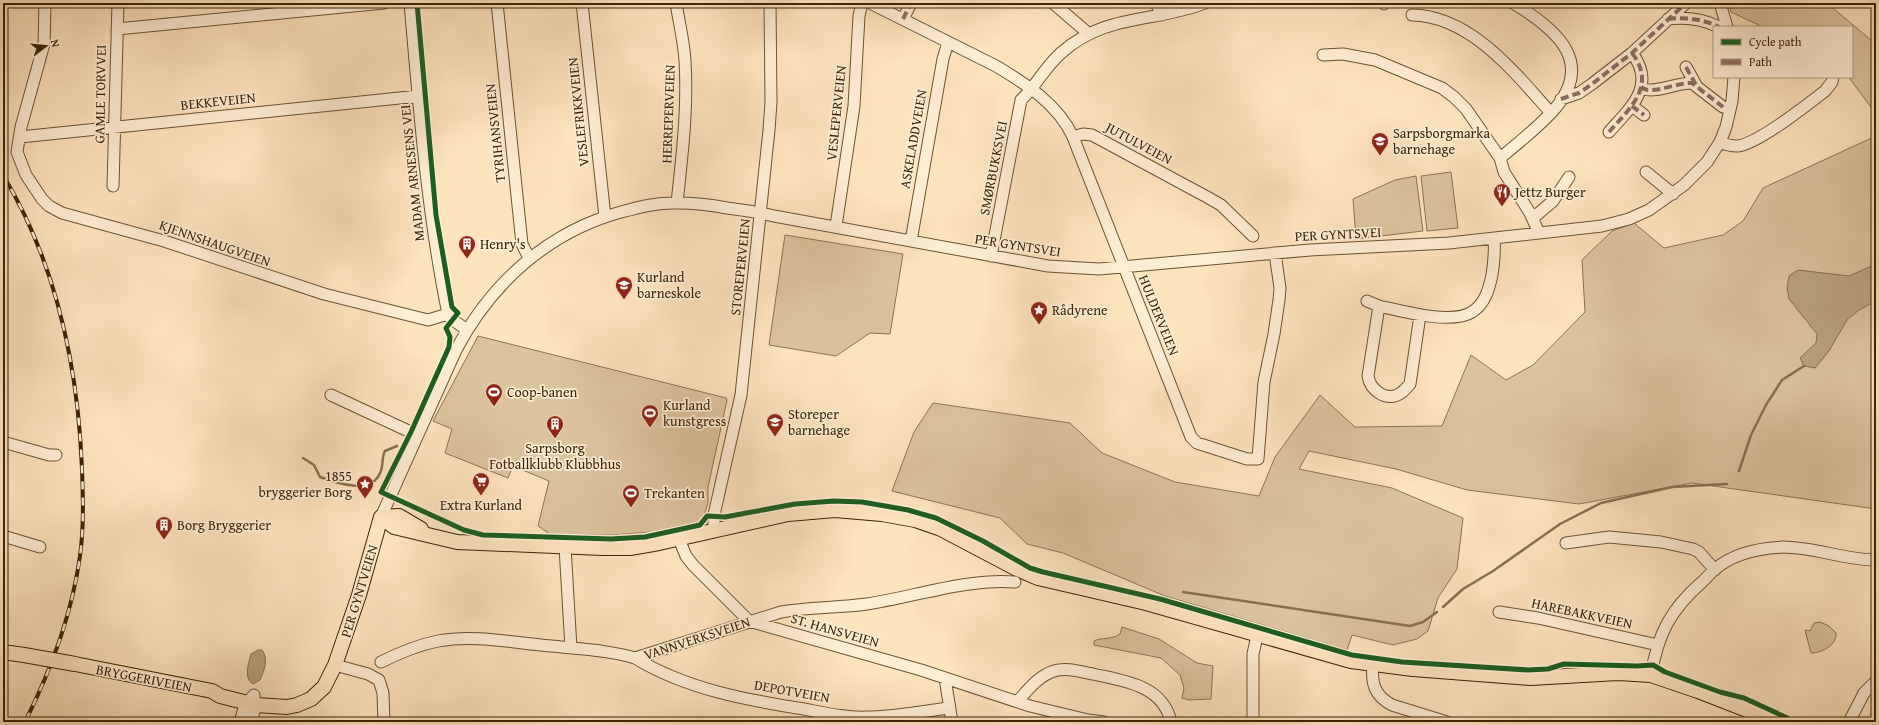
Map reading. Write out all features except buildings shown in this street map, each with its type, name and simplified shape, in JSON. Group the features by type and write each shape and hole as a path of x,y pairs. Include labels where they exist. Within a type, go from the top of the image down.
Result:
{"main road":[{"path":"381,517 399,516 427,534 444,539 468,543 630,548 679,539 776,516 815,510 849,510 882,514 915,520 941,529 1015,568 1038,578 1146,603 1257,636 1351,661 1373,665 1531,678 1618,673 1651,675 1698,691 1778,722"},
{"name":"PER GYNTVEIEN","path":"332,671 359,595 381,517"},
{"name":"BRYGGERIVEIEN","path":"3,652 76,664 212,691 220,688 252,701"},
{"path":"252,701 287,707 304,702 324,688 332,671"}],"street":[{"name":"KJENNSHAUGVEIEN","path":"45,3 44,44 21,127 17,152 26,175 42,199 49,206 62,213 164,241 324,294 428,320 448,314"},
{"name":"GAMLE TORVVEI","path":"113,186 118,3"},
{"path":"117,29 384,3"},
{"name":"MADAM ARNESENS VEI","path":"410,3 430,208 436,256 448,314"},
{"name":"TYRIHANSVEIEN","path":"497,3 522,237 525,252 529,258"},
{"name":"VESLEFRIKKVEIEN","path":"582,3 605,217"},
{"name":"HERREPERVEIEN","path":"676,3 685,59 686,80 684,138 677,203"},
{"name":"STOREPERVEIEN","path":"714,531 714,515 741,395 771,102 770,3"},
{"name":"VESLEPERVEIEN","path":"836,226 854,106 859,16 862,3"},
{"path":"870,3 1014,76 1059,112 1073,137"},
{"path":"903,20 910,3"},
{"path":"1053,3 1089,34"},
{"path":"1156,3 1162,15"},
{"name":"SMØRBUKKSVEI","path":"991,256 1021,100 1060,54 1089,34 1118,22 1187,10 1205,3"},
{"path":"1500,158 1551,113 1561,99 1571,75 1571,59 1564,44 1548,28 1513,3"},
{"path":"1561,99 1579,94 1632,53 1686,3"},
{"path":"1720,3 1727,26"},
{"path":"1412,15 1441,21 1463,31 1486,45 1505,62 1551,113"},
{"path":"1668,20 1680,17 1700,20 1716,26"},
{"name":"ASKELADDVEIEN","path":"911,241 943,58 948,42"},
{"path":"1609,132 1639,96 1641,87 1641,71 1632,53"},
{"path":"1322,55 1343,54 1375,60 1442,88 1466,109 1500,158 1504,172 1533,218 1539,233"},
{"path":"1686,66 1696,85 1723,107"},
{"name":"PER GYNTSVEI","path":"381,517 417,435 467,330 504,282 529,258 564,235 605,217 644,207 677,203 760,212 774,216 836,226 1048,266 1081,268 1124,267 1275,253 1494,238 1539,233 1616,223 1645,212 1673,194 1693,177 1707,162 1720,142 1729,116 1734,78"},
{"path":"1720,142 1729,146 1738,146 1756,139 1825,91 1829,87 1833,78"},
{"path":"1641,87 1644,90 1650,91 1687,83 1696,85"},
{"name":"BEKKEVEIEN","path":"20,137 115,126 419,96"},
{"path":"1632,106 1644,115"},
{"name":"JUTULVEIEN","path":"1073,137 1083,134 1092,135 1207,197 1221,205 1243,224 1253,236"},
{"name":"HULDERVEIEN","path":"1073,137 1191,437 1197,443 1247,459 1258,459 1264,382 1274,334 1280,288 1275,253"},
{"path":"1646,172 1673,194"},
{"path":"1533,218 1553,201 1569,177"},
{"path":"1367,301 1379,306 1420,315 1447,317 1466,315 1478,307 1485,297 1490,285 1495,253 1494,238"},
{"path":"1379,306 1368,376 1371,386 1380,394 1384,395 1397,395 1410,384 1420,315"},
{"path":"448,314 453,320 467,330"},
{"path":"331,395 417,435"},
{"path":"3,442 49,455 56,455"},
{"path":"3,536 40,547"},
{"path":"1566,543 1609,537 1661,542 1693,549 1699,552 1715,570"},
{"name":"ST. HANSVEIEN","path":"679,539 686,556 693,565 749,621 945,678 1017,702 1088,720 1104,722"},
{"path":"565,547 571,648"},
{"path":"1651,675 1658,645 1667,622 1677,607 1715,570 1729,560 1745,553 1761,549 1796,548 1862,560 1876,560"},
{"name":"VANNVERKSVEIEN","path":"381,662 420,645 450,639 475,639 571,648 624,655 635,658 693,641 749,621 798,608 865,604 986,581 1014,582"},
{"name":"HAREBAKKVEIEN","path":"1499,612 1538,618 1658,645"},
{"path":"1253,722 1253,654 1257,636"},
{"name":"DEPOTVEIEN","path":"635,658 668,675 706,688 754,700 832,714 851,717 878,717 949,708"},
{"path":"1373,665 1372,674 1374,687 1385,701 1392,705 1447,722"},
{"path":"1017,702 1038,680 1047,674 1055,671 1073,670 1125,681 1147,689 1167,708 1171,722"},
{"path":"332,671 368,674 379,680 383,693 384,722"},
{"path":"945,678 952,722"},
{"path":"1849,722 1864,693 1876,681"},
{"path":"241,722 252,701"},
{"path":"251,722 252,701"}],"shaded area":[{"path":"1729,3 1827,3 1872,41 1876,37 1876,114 1850,78 1853,78 1853,26 1761,26 1731,12"},
{"path":"1876,136 1876,509 1692,483 1579,504 1467,490 1396,469 1309,451 1299,469 1392,488 1463,518 1457,569 1438,598 1428,631 1417,639 1393,645 1352,635 1347,650 1165,596 1063,553 1027,544 1000,518 892,491 914,432 933,403 1070,423 1102,453 1175,482 1259,496 1275,457 1320,395 1355,427 1442,426 1471,355 1506,380 1533,365 1585,312 1582,260 1612,231 1634,223 1664,248 1723,235 1743,221 1763,188"},
{"path":"1451,172 1458,228 1427,231 1421,176"},
{"path":"1416,176 1423,231 1356,239 1353,199 1395,180"},
{"path":"785,235 903,254 890,334 870,333 836,356 769,345"},
{"path":"1876,264 1876,301 1859,310 1847,320 1829,351 1815,368 1804,366 1800,358 1816,343 1817,334 1789,299 1787,288 1789,276 1798,270 1849,276"},
{"path":"478,336 726,398 727,400 708,487 708,503 702,521 651,532 611,535 550,534 538,526 549,481 513,466 508,478 445,453 452,429 433,421"},
{"path":"1820,622 1829,626 1836,633 1836,637 1828,648 1820,652 1811,653 1805,630 1810,631 1814,623"},
{"path":"1122,627 1159,639 1197,663 1213,666 1211,699 1189,700 1182,698 1184,688 1180,675 1161,658 1094,645 1094,641 1117,636 1120,634"},
{"path":"258,650 262,650 264,654 265,665 260,680 253,684 248,678 248,665 251,654"}],"waterway":[{"path":"1739,471 1751,435 1766,405 1782,380 1804,366"},
{"path":"303,458 314,465 320,477 353,486 362,486 376,480 382,468 385,451 397,446"},
{"path":"1443,607 1463,589 1493,571 1560,524 1601,503 1672,487 1727,484"},
{"path":"1183,592 1410,626 1423,622 1437,612"}],"railway":[{"path":"3,175 37,244 61,317 75,392 80,431 82,469 82,534 80,556 72,599 52,662 25,722"}],"marked path":[{"path":"903,19 911,3"},
{"path":"1561,99 1579,93 1592,84 1632,53 1686,3"},
{"path":"1668,19 1694,19 1717,26"},
{"path":"1609,132 1632,105 1638,96 1641,86 1642,76 1639,65 1632,53"},
{"path":"1686,67 1696,85"},
{"path":"1641,87 1651,90 1692,83 1723,107"},
{"path":"1632,106 1644,115"}],"cycle path":[{"path":"417,3 436,215 452,307 458,313 446,328 450,337 449,347 411,432 381,492 464,530 483,535 611,539 645,537 700,525 707,516 725,517 795,504 834,501 862,502 908,510 936,518 983,541 1030,568 1160,599 1352,655 1402,662 1528,670 1548,669 1564,664 1653,665 1665,672 1720,692 1744,698 1796,722"}],"place":[{"name":"Sarpsborgmarka barnehage","path":"1380,156"},
{"name":"Jettz Burger","path":"1502,207"},
{"name":"Henry's","path":"467,259"},
{"name":"Kurland barneskole","path":"624,300"},
{"name":"Rådyrene","path":"1039,325"},
{"name":"Coop-banen","path":"494,407"},
{"name":"Kurland kunstgress","path":"650,428"},
{"name":"Storeper barnehage","path":"775,437"},
{"name":"Sarpsborg Fotballklubb Klubbhus","path":"555,439"},
{"name":"Extra Kurland","path":"481,496"},
{"name":"1855 bryggerier Borg","path":"365,499"},
{"name":"Trekanten","path":"631,508"},
{"name":"Borg Bryggerier","path":"164,540"}]}
